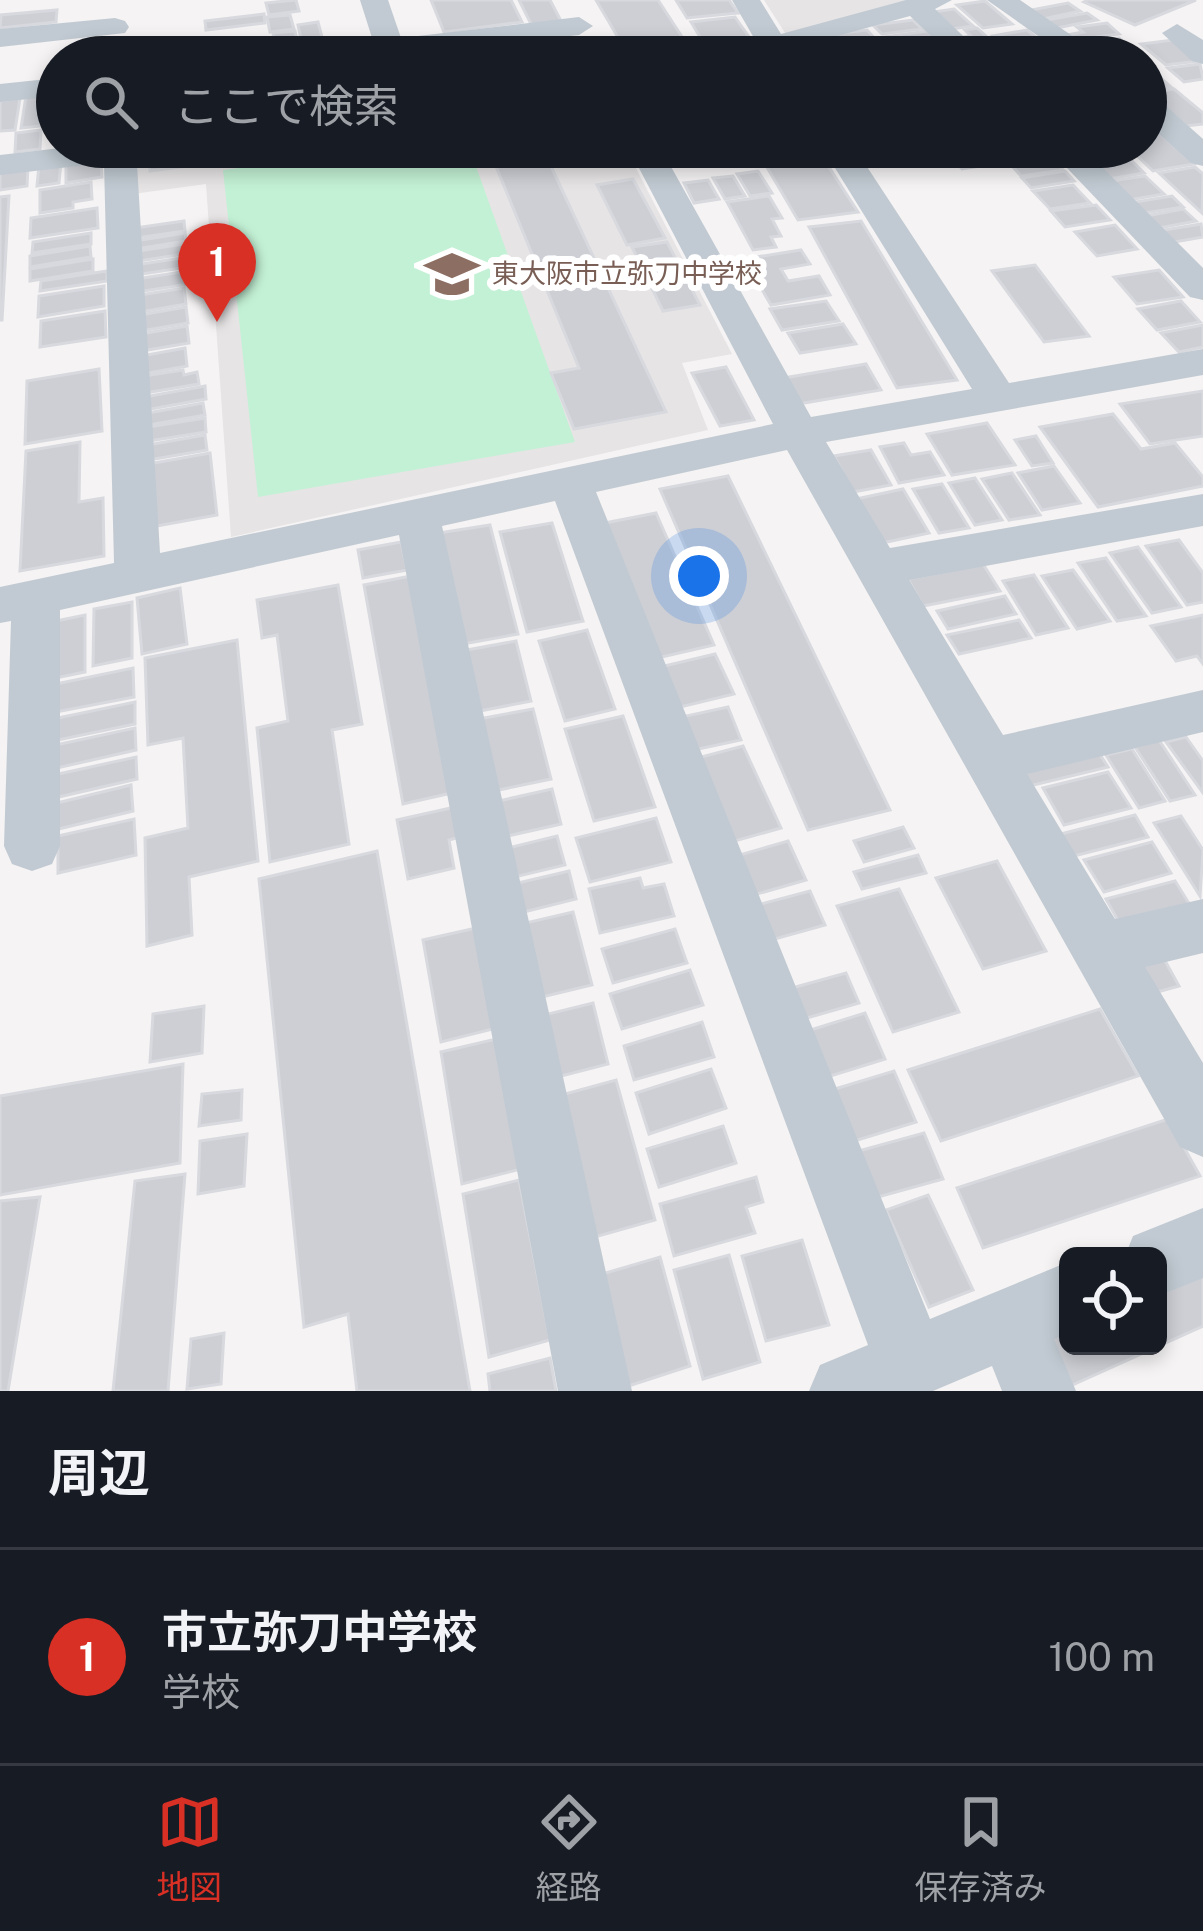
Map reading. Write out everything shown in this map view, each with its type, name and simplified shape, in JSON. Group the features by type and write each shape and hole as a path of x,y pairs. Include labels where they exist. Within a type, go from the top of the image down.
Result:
{"street":[{"path":"374,0 386,36"},
{"path":"746,0 767,36"},
{"path":"1001,0 1056,36"},
{"path":"825,36 928,4 953,36"},
{"path":"452,36 571,13"},
{"path":"1177,33 1203,55"},
{"path":"1167,124 1203,156"},
{"path":"0,165 36,160"},
{"path":"121,168 138,577"},
{"path":"655,168 799,433 1203,1124"},
{"path":"851,168 1000,400"},
{"path":"1084,168 1203,289"},
{"path":"32,846 18,601 799,433 1202,363"},
{"path":"571,485 910,1360"},
{"path":"878,568 1203,510"},
{"path":"418,517 595,1391"},
{"path":"990,760 1203,711"},
{"path":"1101,950 1203,926"},
{"path":"1167,1257 1203,1243"},
{"path":"846,1391 1038,1309 1039,1391"}],"shaded area":[{"path":"764,0 925,0 787,36"},
{"name":"東大阪市立弥刀中学校","path":"133,168 636,168 732,354 682,363 708,430 231,537 206,184 133,194"}],"green space":[{"path":"477,168 575,442 258,497 223,170"}],"building":[{"path":"296,0 299,11 269,15 266,3"},
{"path":"431,0 511,0 522,22 444,32"},
{"path":"519,0 550,0 562,23 532,26"},
{"path":"596,0 658,0 681,36 617,36"},
{"path":"676,0 729,0 738,13 687,18"},
{"path":"1196,0 1135,25 1084,2"},
{"path":"985,1 1012,24 983,28 957,5"},
{"path":"1068,3 1080,11 1043,19 1031,10"},
{"path":"954,9 973,26 951,29 933,12"},
{"path":"57,10 56,22 0,28 1,15"},
{"path":"1087,13 1097,20 1057,28 1046,20"},
{"path":"264,14 265,23 206,30 205,21"},
{"path":"290,15 294,29 270,32 267,17"},
{"path":"735,17 748,36 699,36 691,22"},
{"path":"913,20 922,29 882,34 873,25"},
{"path":"318,22 322,36 300,36 298,25"},
{"path":"1107,23 1119,34 1067,35 1083,32 1077,27"},
{"path":"977,28 986,36 971,36 965,30"},
{"path":"867,30 872,36 836,36"},
{"path":"1027,30 1034,36 993,36"},
{"path":"927,31 933,36 891,36"},
{"path":"1173,40 1199,61 1167,65 1167,41"},
{"path":"1200,64 1203,79 1184,82 1168,68"},
{"path":"1174,89 1203,113 1203,124 1186,126 1167,110 1167,90"},
{"path":"36,95 36,126 21,128 26,96"},
{"path":"20,98 15,130 0,131 0,101"},
{"path":"36,131 36,149 15,152 16,133"},
{"path":"1167,140 1194,164 1153,171 1150,168 1167,168"},
{"path":"28,167 27,186 0,190 0,171"},
{"path":"1195,167 1203,174 1202,213 1159,173"},
{"path":"39,168 60,168 59,183 37,186"},
{"path":"66,168 102,168 102,177 66,183"},
{"path":"497,168 552,168 666,412 574,429 551,373 579,368"},
{"path":"767,168 830,168 858,212 798,220"},
{"path":"1014,168 1063,170 1021,176"},
{"path":"1097,168 1139,168 1144,173 1109,179"},
{"path":"758,171 772,193 750,196 737,174"},
{"path":"1065,171 1074,181 1031,188 1022,178"},
{"path":"733,176 745,196 725,199 713,178"},
{"path":"1145,176 1164,194 1129,200 1111,181"},
{"path":"633,179 665,238 627,245 597,185"},
{"path":"708,180 719,199 694,203 684,183"},
{"path":"91,182 92,199 73,202 73,208 40,213 40,190"},
{"path":"1073,185 1090,203 1050,209 1033,191"},
{"path":"9,196 2,320 0,320 0,197"},
{"path":"769,196 782,218 772,219 781,236 771,237 776,247 753,250 727,202"},
{"path":"1172,196 1183,207 1139,214 1129,203"},
{"path":"1096,205 1110,220 1065,227 1051,211"},
{"path":"97,208 98,228 30,238 31,218"},
{"path":"1183,209 1196,221 1154,229 1141,217"},
{"path":"184,221 185,231 136,238 135,228"},
{"path":"861,221 957,380 897,388 809,227"},
{"path":"1201,224 1203,237 1169,243 1158,231"},
{"path":"1115,225 1137,249 1097,256 1075,232"},
{"path":"91,233 91,244 32,253 33,242"},
{"path":"185,233 186,241 136,249 135,241"},
{"path":"667,242 700,305 663,311 632,247"},
{"path":"190,243 190,253 133,262 132,252"},
{"path":"90,246 91,257 30,267 30,256"},
{"path":"801,250 810,264 781,269 788,281 819,276 830,295 771,305 744,259"},
{"path":"194,256 195,266 135,275 135,265"},
{"path":"93,259 93,271 30,281 30,269"},
{"path":"1035,265 1089,336 1044,342 992,271"},
{"path":"195,270 196,283 137,292 136,279"},
{"path":"1159,270 1183,297 1137,304 1114,277"},
{"path":"107,271 107,281 40,291 41,281"},
{"path":"104,286 104,306 38,317 39,296"},
{"path":"184,288 186,304 141,312 140,295"},
{"path":"826,301 839,321 782,330 770,309"},
{"path":"1181,301 1200,322 1157,330 1138,309"},
{"path":"186,307 188,323 141,331 140,315"},
{"path":"105,311 106,337 40,347 41,321"},
{"path":"843,324 856,344 800,353 788,333"},
{"path":"1203,325 1203,347 1179,352 1161,333"},
{"path":"187,326 189,343 142,351 141,334"},
{"path":"185,348 187,366 143,374 142,356"},
{"path":"866,364 881,390 798,404 784,378"},
{"path":"726,367 754,420 720,426 692,373"},
{"path":"99,369 102,431 25,444 27,381"},
{"path":"183,370 184,375 197,372 199,384 139,394 137,377"},
{"path":"205,386 206,399 140,411 139,398"},
{"path":"1203,391 1203,436 1150,444 1120,404"},
{"path":"203,403 205,415 138,427 137,415"},
{"path":"1113,414 1141,449 1175,443 1203,477 1203,486 1098,507 1040,427"},
{"path":"205,418 206,432 149,441 148,427"},
{"path":"987,423 1015,465 952,475 927,434"},
{"path":"205,435 207,450 143,461 142,446"},
{"path":"1036,436 1053,463 1032,466 1015,440"},
{"path":"80,442 79,502 103,498 104,556 20,571 26,451"},
{"path":"904,443 911,455 930,452 944,475 899,483 880,447"},
{"path":"871,450 891,485 853,492 834,456"},
{"path":"210,453 217,515 146,528 143,465"},
{"path":"1054,466 1080,503 1042,510 1018,473"},
{"path":"1012,473 1040,515 1009,520 982,479"},
{"path":"728,476 890,810 808,830 660,489"},
{"path":"975,478 1002,520 975,525 949,483"},
{"path":"942,484 969,528 939,533 913,489"},
{"path":"903,489 929,533 882,543 856,499"},
{"path":"656,513 714,645 653,659 600,524"},
{"path":"552,523 583,621 527,632 500,532"},
{"path":"490,525 518,634 463,644 439,533"},
{"path":"1179,540 1203,573 1203,602 1187,605 1146,546"},
{"path":"401,542 407,570 363,578 358,550"},
{"path":"1138,547 1181,607 1152,613 1110,553"},
{"path":"1106,558 1146,616 1117,621 1078,563"},
{"path":"983,564 1000,591 923,606 908,579"},
{"path":"1073,570 1110,621 1077,629 1042,576"},
{"path":"1034,575 1068,628 1036,635 1003,581"},
{"path":"411,576 456,792 403,804 364,585"},
{"path":"338,585 362,724 332,730 349,844 270,862 257,728 288,721 277,635 262,638 257,600"},
{"path":"180,588 187,644 142,654 137,598"},
{"path":"1005,596 1016,614 948,629 937,611"},
{"path":"132,602 132,658 93,666 94,609"},
{"path":"85,615 85,672 51,679 51,622"},
{"path":"1203,615 1203,664 1197,656 1176,661 1151,626"},
{"path":"1019,620 1031,638 959,654 947,635"},
{"path":"587,630 615,709 565,721 539,641"},
{"path":"237,640 258,861 189,877 192,935 147,946 145,838 188,828 183,738 148,745 145,658"},
{"path":"516,641 531,701 480,711 467,650"},
{"path":"715,654 734,694 676,708 660,667"},
{"path":"133,668 134,697 56,712 56,684"},
{"path":"135,702 135,724 58,740 58,718"},
{"path":"728,707 741,740 689,751 677,718"},
{"path":"533,709 551,779 494,791 479,719"},
{"path":"623,716 655,807 594,821 565,729"},
{"path":"135,728 136,750 57,768 56,745"},
{"path":"1186,737 1203,761 1203,793 1166,742"},
{"path":"1159,740 1195,795 1170,801 1135,747"},
{"path":"1092,742 1108,767 1025,787 1011,762"},
{"path":"743,746 781,828 724,844 690,760"},
{"path":"1132,749 1165,801 1139,808 1106,755"},
{"path":"136,757 137,779 54,798 54,775"},
{"path":"1108,772 1131,808 1064,825 1043,788"},
{"path":"131,785 133,811 50,831 49,805"},
{"path":"552,789 561,824 503,837 494,802"},
{"path":"455,807 463,836 449,840 454,868 408,879 397,820"},
{"path":"1135,815 1148,837 1066,858 1053,836"},
{"path":"1181,816 1203,850 1200,896 1154,823"},
{"path":"656,818 671,862 590,882 576,838"},
{"path":"134,819 136,855 58,873 58,836"},
{"path":"903,827 914,848 864,862 854,841"},
{"path":"557,836 565,865 506,879 500,850"},
{"path":"788,841 806,880 743,898 726,859"},
{"path":"1152,842 1171,873 1104,892 1084,860"},
{"path":"377,851 470,1391 357,1391 348,1314 304,1327 259,879"},
{"path":"918,855 926,873 862,889 854,872"},
{"path":"997,861 1046,951 983,969 936,878"},
{"path":"569,871 576,899 516,914 509,885"},
{"path":"640,878 643,888 664,884 674,916 600,933 589,889"},
{"path":"1175,881 1190,905 1120,924 1106,899"},
{"path":"899,889 959,1012 893,1032 837,906"},
{"path":"810,891 825,925 760,943 746,908"},
{"path":"573,912 592,985 538,998 521,924"},
{"path":"476,928 497,1028 441,1042 423,940"},
{"path":"675,929 687,963 613,983 602,949"},
{"path":"1164,959 1179,986 1150,994 1135,967"},
{"path":"690,970 703,1005 622,1029 610,994"},
{"path":"846,973 859,1003 793,1022 781,991"},
{"path":"593,1003 608,1064 550,1079 536,1017"},
{"path":"204,1006 202,1053 150,1062 153,1014"},
{"path":"1100,1009 1138,1076 941,1141 908,1070"},
{"path":"865,1013 885,1059 821,1079 801,1033"},
{"path":"702,1022 714,1057 634,1080 624,1046"},
{"path":"496,1039 521,1169 462,1184 441,1052"},
{"path":"183,1064 180,1163 0,1195 0,1096"},
{"path":"711,1069 726,1108 649,1134 636,1093"},
{"path":"894,1071 916,1122 845,1144 825,1092"},
{"path":"616,1080 655,1220 588,1239 554,1097"},
{"path":"242,1090 241,1120 199,1126 202,1094"},
{"path":"1168,1119 1200,1176 983,1248 957,1188"},
{"path":"723,1126 736,1163 659,1187 647,1149"},
{"path":"924,1133 943,1179 860,1202 844,1155"},
{"path":"247,1134 244,1186 198,1194 200,1141"},
{"path":"185,1174 168,1391 113,1391 135,1181"},
{"path":"756,1177 763,1202 746,1207 755,1233 674,1256 660,1204"},
{"path":"519,1180 550,1340 489,1357 463,1194"},
{"path":"928,1195 973,1290 929,1307 886,1210"},
{"path":"40,1197 8,1391 0,1391 0,1201"},
{"path":"802,1240 829,1325 766,1341 742,1256"},
{"path":"729,1255 760,1362 703,1379 674,1270"},
{"path":"660,1257 690,1366 619,1389 592,1277"},
{"path":"1203,1266 1203,1326 1167,1342 1167,1282"},
{"path":"1059,1329 1059,1355 1139,1355 1059,1391 1031,1341"},
{"path":"224,1333 221,1384 187,1389 191,1339"},
{"path":"550,1358 556,1391 490,1391 488,1374"}],"place":[{"name":"東大阪市立弥刀中学校","path":"452,274"},
{"name":"市立弥刀中学校","path":"217,322"}]}
